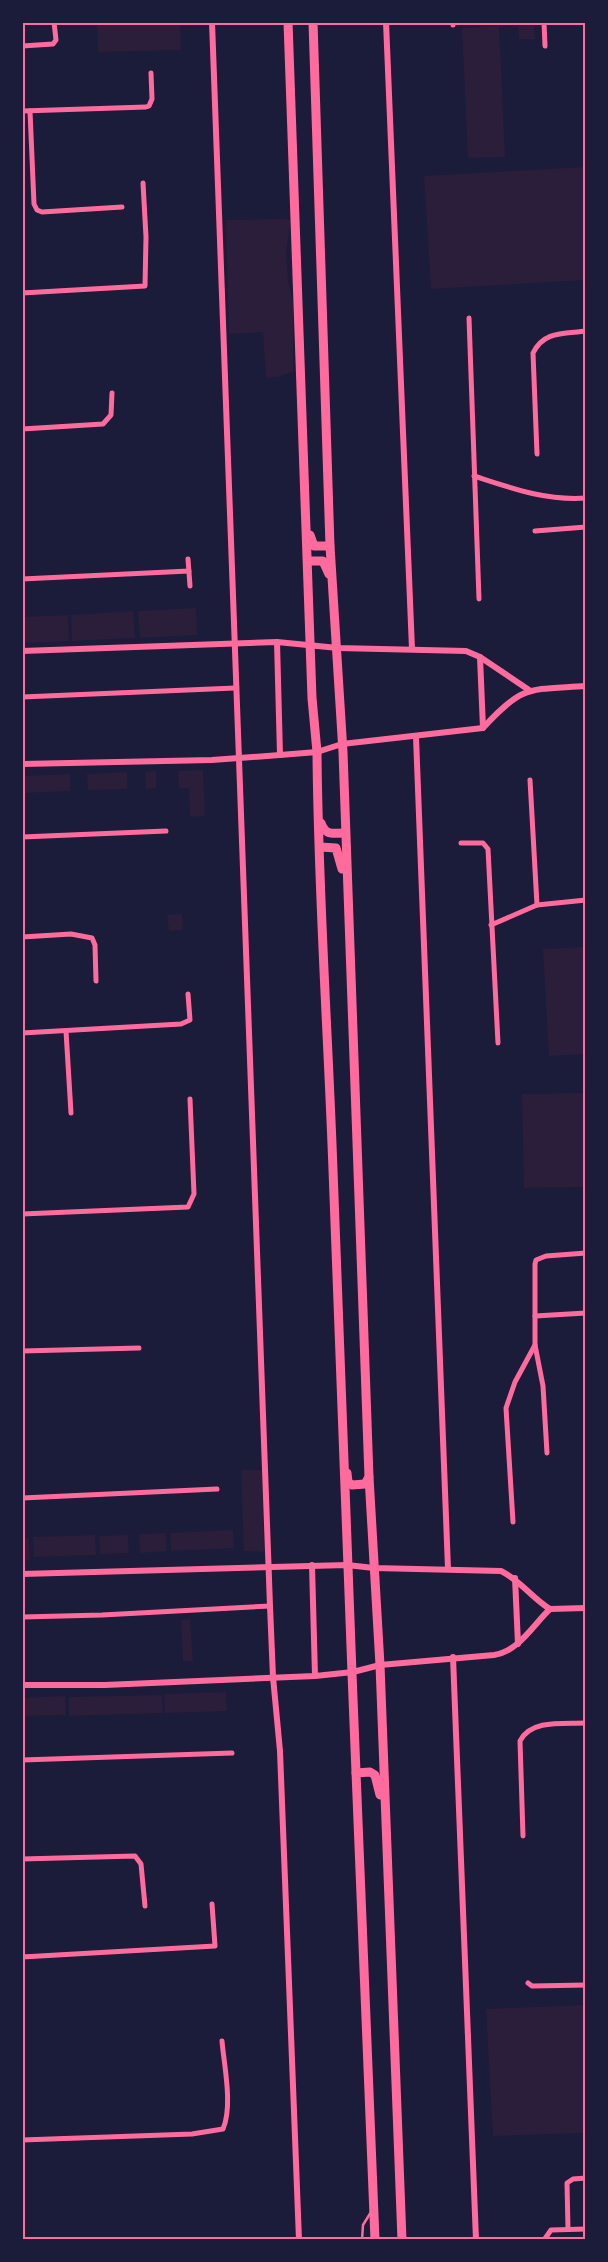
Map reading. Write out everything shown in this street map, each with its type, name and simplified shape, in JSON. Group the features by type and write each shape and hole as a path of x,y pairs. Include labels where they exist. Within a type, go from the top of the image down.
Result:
{"main road":[{"path":"288,22 305,516 312,645 312,698 317,752 342,1446 353,1672 375,2240"},
{"path":"313,22 330,546 338,648 369,1477 380,1665 402,2240"},
{"path":"305,516 312,544 314,546 330,546"},
{"path":"308,561 323,561 327,565 335,601"},
{"path":"318,813 324,831 328,834 345,833"},
{"path":"320,847 336,848 347,889"},
{"path":"342,1446 348,1482 352,1485 365,1484 369,1477"},
{"path":"356,1773 370,1772 375,1775 385,1812"}],"street":[{"path":"22,46 53,44 56,40 54,22"},
{"path":"212,22 270,1606 273,1677 280,1751 299,2240"},
{"path":"386,22 412,649"},
{"path":"544,22 545,46"},
{"path":"22,111 146,108 152,99 151,73"},
{"path":"30,111 34,204 36,210 42,212 122,207"},
{"path":"22,293 145,286 146,237 143,184"},
{"path":"469,318 479,599"},
{"path":"537,454 533,353 538,342 552,335 586,331"},
{"path":"22,429 103,424 112,414 112,393"},
{"path":"474,476 530,494 553,498 586,498"},
{"path":"535,531 586,527"},
{"path":"188,559 190,586"},
{"path":"22,579 189,571"},
{"path":"22,651 235,642 277,642 338,648 466,651 480,657 528,690"},
{"path":"277,642 280,755"},
{"path":"480,657 483,728"},
{"path":"22,764 239,758 317,752 342,744 483,728 511,699 528,690 586,686"},
{"path":"22,697 235,688"},
{"path":"416,737 448,1569"},
{"path":"530,780 536,905"},
{"path":"22,837 166,831"},
{"path":"461,843 483,843 488,849 498,1043"},
{"path":"491,925 536,905 586,900"},
{"path":"22,937 71,934 92,938 95,945 96,981"},
{"path":"22,1033 181,1024 190,1020 188,994"},
{"path":"66,1031 71,1113"},
{"path":"22,1214 182,1208 191,1204 194,1194 190,1099"},
{"path":"547,1453 543,1386 535,1345 536,1260 546,1256 586,1254"},
{"path":"535,1316 586,1313"},
{"path":"513,1522 506,1408 515,1382 535,1345"},
{"path":"22,1351 139,1348"},
{"path":"22,1498 217,1489"},
{"path":"312,1565 315,1676"},
{"path":"22,1574 312,1565 501,1571 515,1578 532,1596 550,1609 586,1608"},
{"path":"515,1578 518,1644"},
{"path":"22,1617 102,1615 270,1606"},
{"path":"22,1686 315,1676 353,1672 380,1665 453,1657 504,1654 518,1644 550,1609"},
{"path":"453,1657 476,2240"},
{"path":"523,1836 520,1741 522,1736 528,1730 536,1727 586,1723"},
{"path":"22,1760 232,1753"},
{"path":"22,1860 135,1856 141,1864 145,1906"},
{"path":"22,1957 215,1946 212,1904"},
{"path":"528,1983 532,1986 586,1985"},
{"path":"22,2140 192,2134 223,2129 226,2123 227,2099 222,2041"},
{"path":"568,2229 567,2183 573,2179 586,2178"},
{"path":"544,2240 551,2230 586,2229"}],"lane":[{"path":"362,2240 363,2225 374,2209"}],"shaded area":[{"path":"97,23 180,23 181,50 98,52"},
{"path":"499,26 505,157 468,158 462,28"},
{"path":"518,26 534,26 535,39 519,39"},
{"path":"585,167 585,280 431,289 424,176"},
{"path":"226,220 291,220 286,252 288,281 293,301 293,371 278,377 266,378 263,332 229,334"},
{"path":"196,608 197,635 140,638 138,611"},
{"path":"133,611 135,638 72,641 71,615"},
{"path":"68,615 69,641 23,643 23,617"},
{"path":"203,770 205,816 190,817 189,788 179,788 178,771"},
{"path":"156,771 156,788 146,789 145,772"},
{"path":"127,772 127,789 88,790 87,774"},
{"path":"70,774 70,791 23,793 23,776"},
{"path":"182,914 183,930 169,931 167,915"},
{"path":"585,947 585,1054 549,1056 543,949"},
{"path":"585,1093 585,1187 524,1188 522,1094"},
{"path":"241,1470 262,1470 264,1552 244,1551"},
{"path":"233,1530 234,1548 171,1551 170,1533"},
{"path":"166,1533 167,1551 140,1553 139,1534"},
{"path":"95,1535 96,1555 34,1557 33,1537"},
{"path":"128,1535 129,1553 100,1554 99,1536"},
{"path":"29,1538 30,1560 23,1560 23,1539"},
{"path":"190,1619 193,1661 183,1661 181,1620"},
{"path":"226,1692 227,1711 165,1713 164,1694"},
{"path":"162,1695 163,1713 69,1716 69,1697"},
{"path":"65,1696 66,1715 23,1716 23,1698"},
{"path":"585,2005 585,2133 493,2136 486,2009"}]}
